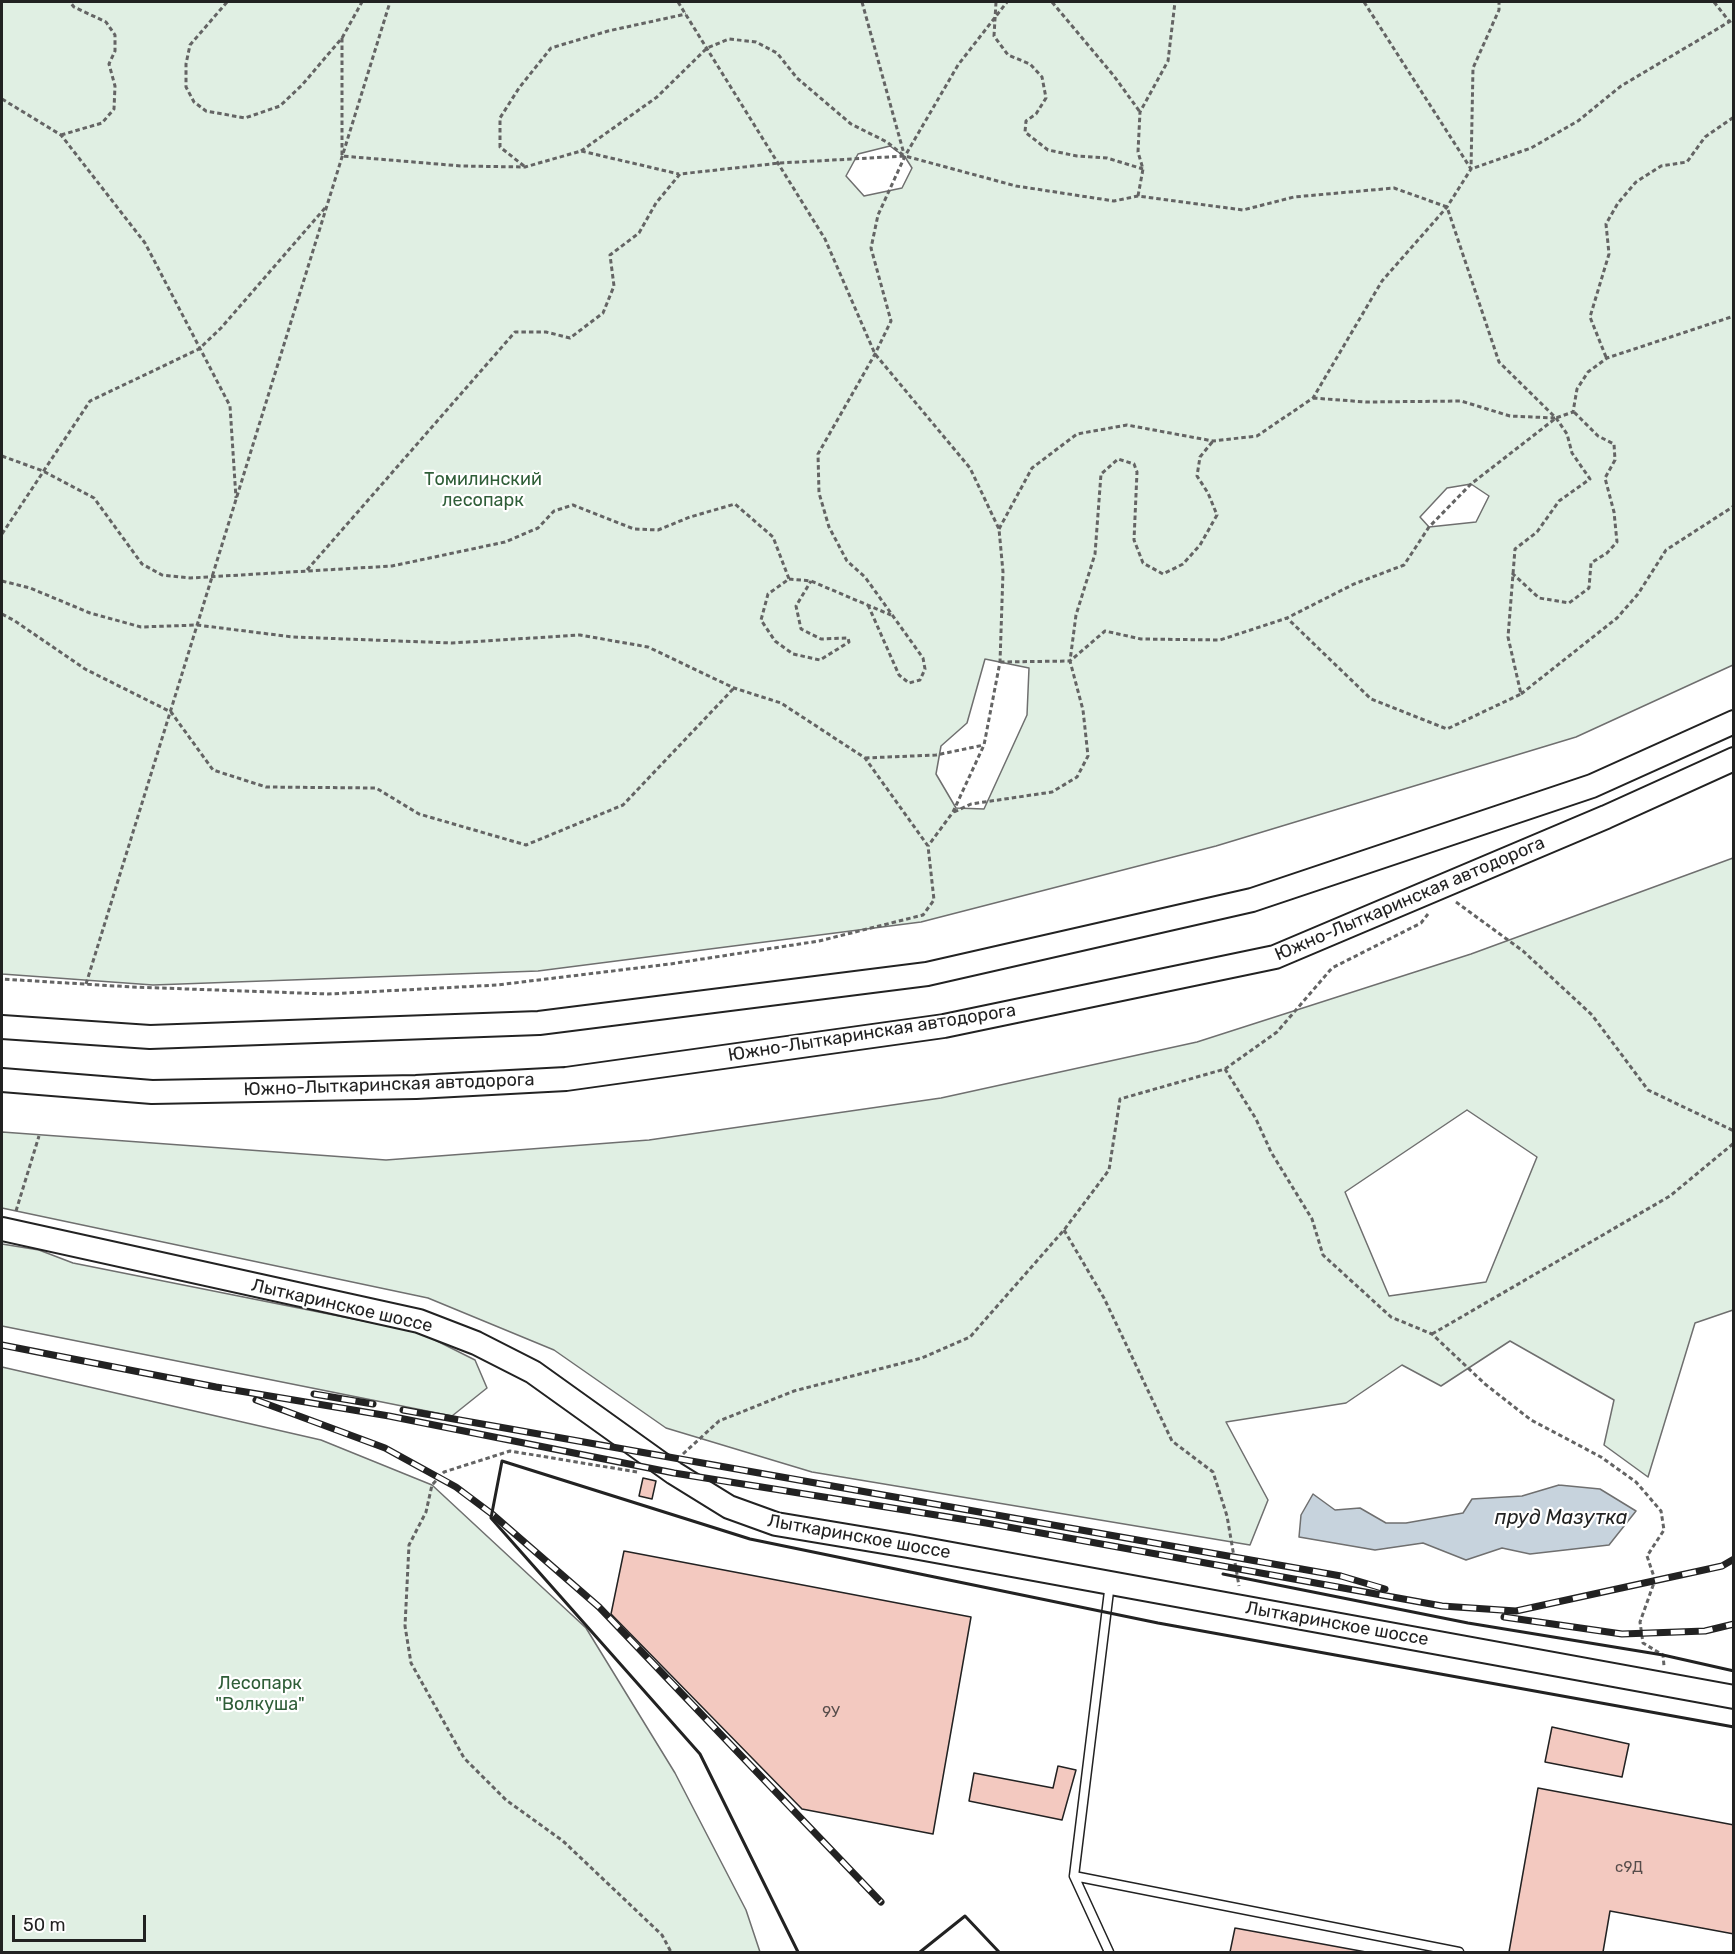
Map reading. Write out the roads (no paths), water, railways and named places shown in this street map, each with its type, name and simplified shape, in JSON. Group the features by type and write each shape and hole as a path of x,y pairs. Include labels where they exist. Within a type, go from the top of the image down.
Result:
{"main road":[{"name":"Южно-Лыткаринская автодорога","path":"2,1027 150,1037 539,1023 927,974 1252,900 1592,786 1734,722"},
{"name":"Южно-Лыткаринская автодорога","path":"2,1080 152,1092 416,1087 566,1079 944,1026 1275,957 1606,817 1734,759"},
{"name":"Лыткаринское шоссе","path":"6,1230 419,1321 476,1343 533,1372 658,1471 729,1507 776,1524 1734,1697"}],"lane":[{"path":"1109,1953 1074,1876 1110,1583"},
{"path":"1074,1876 1459,1953"}],"water":[{"name":"пруд Мазутка","path":"1559,1485 1600,1489 1636,1511 1609,1545 1530,1554 1502,1548 1466,1560 1423,1543 1375,1550 1299,1537 1301,1515 1313,1494 1335,1510 1360,1508 1386,1523 1406,1523 1463,1513 1472,1499 1522,1496"}],"railway":[{"path":"2,1345 216,1387 389,1416 674,1473 986,1523 1442,1606 1516,1611 1722,1566 1734,1559"},
{"path":"314,1394 373,1404"},
{"path":"256,1400 385,1448 456,1487 492,1514 599,1607 881,1902"},
{"path":"403,1410 1341,1576 1385,1589"},
{"path":"1504,1617 1622,1634 1705,1631 1734,1624"}],"park label":[{"name":"Томилинский лесопарк","path":"483,490"},
{"name":"Лесопарк \"Волкуша\"","path":"260,1694"}]}
